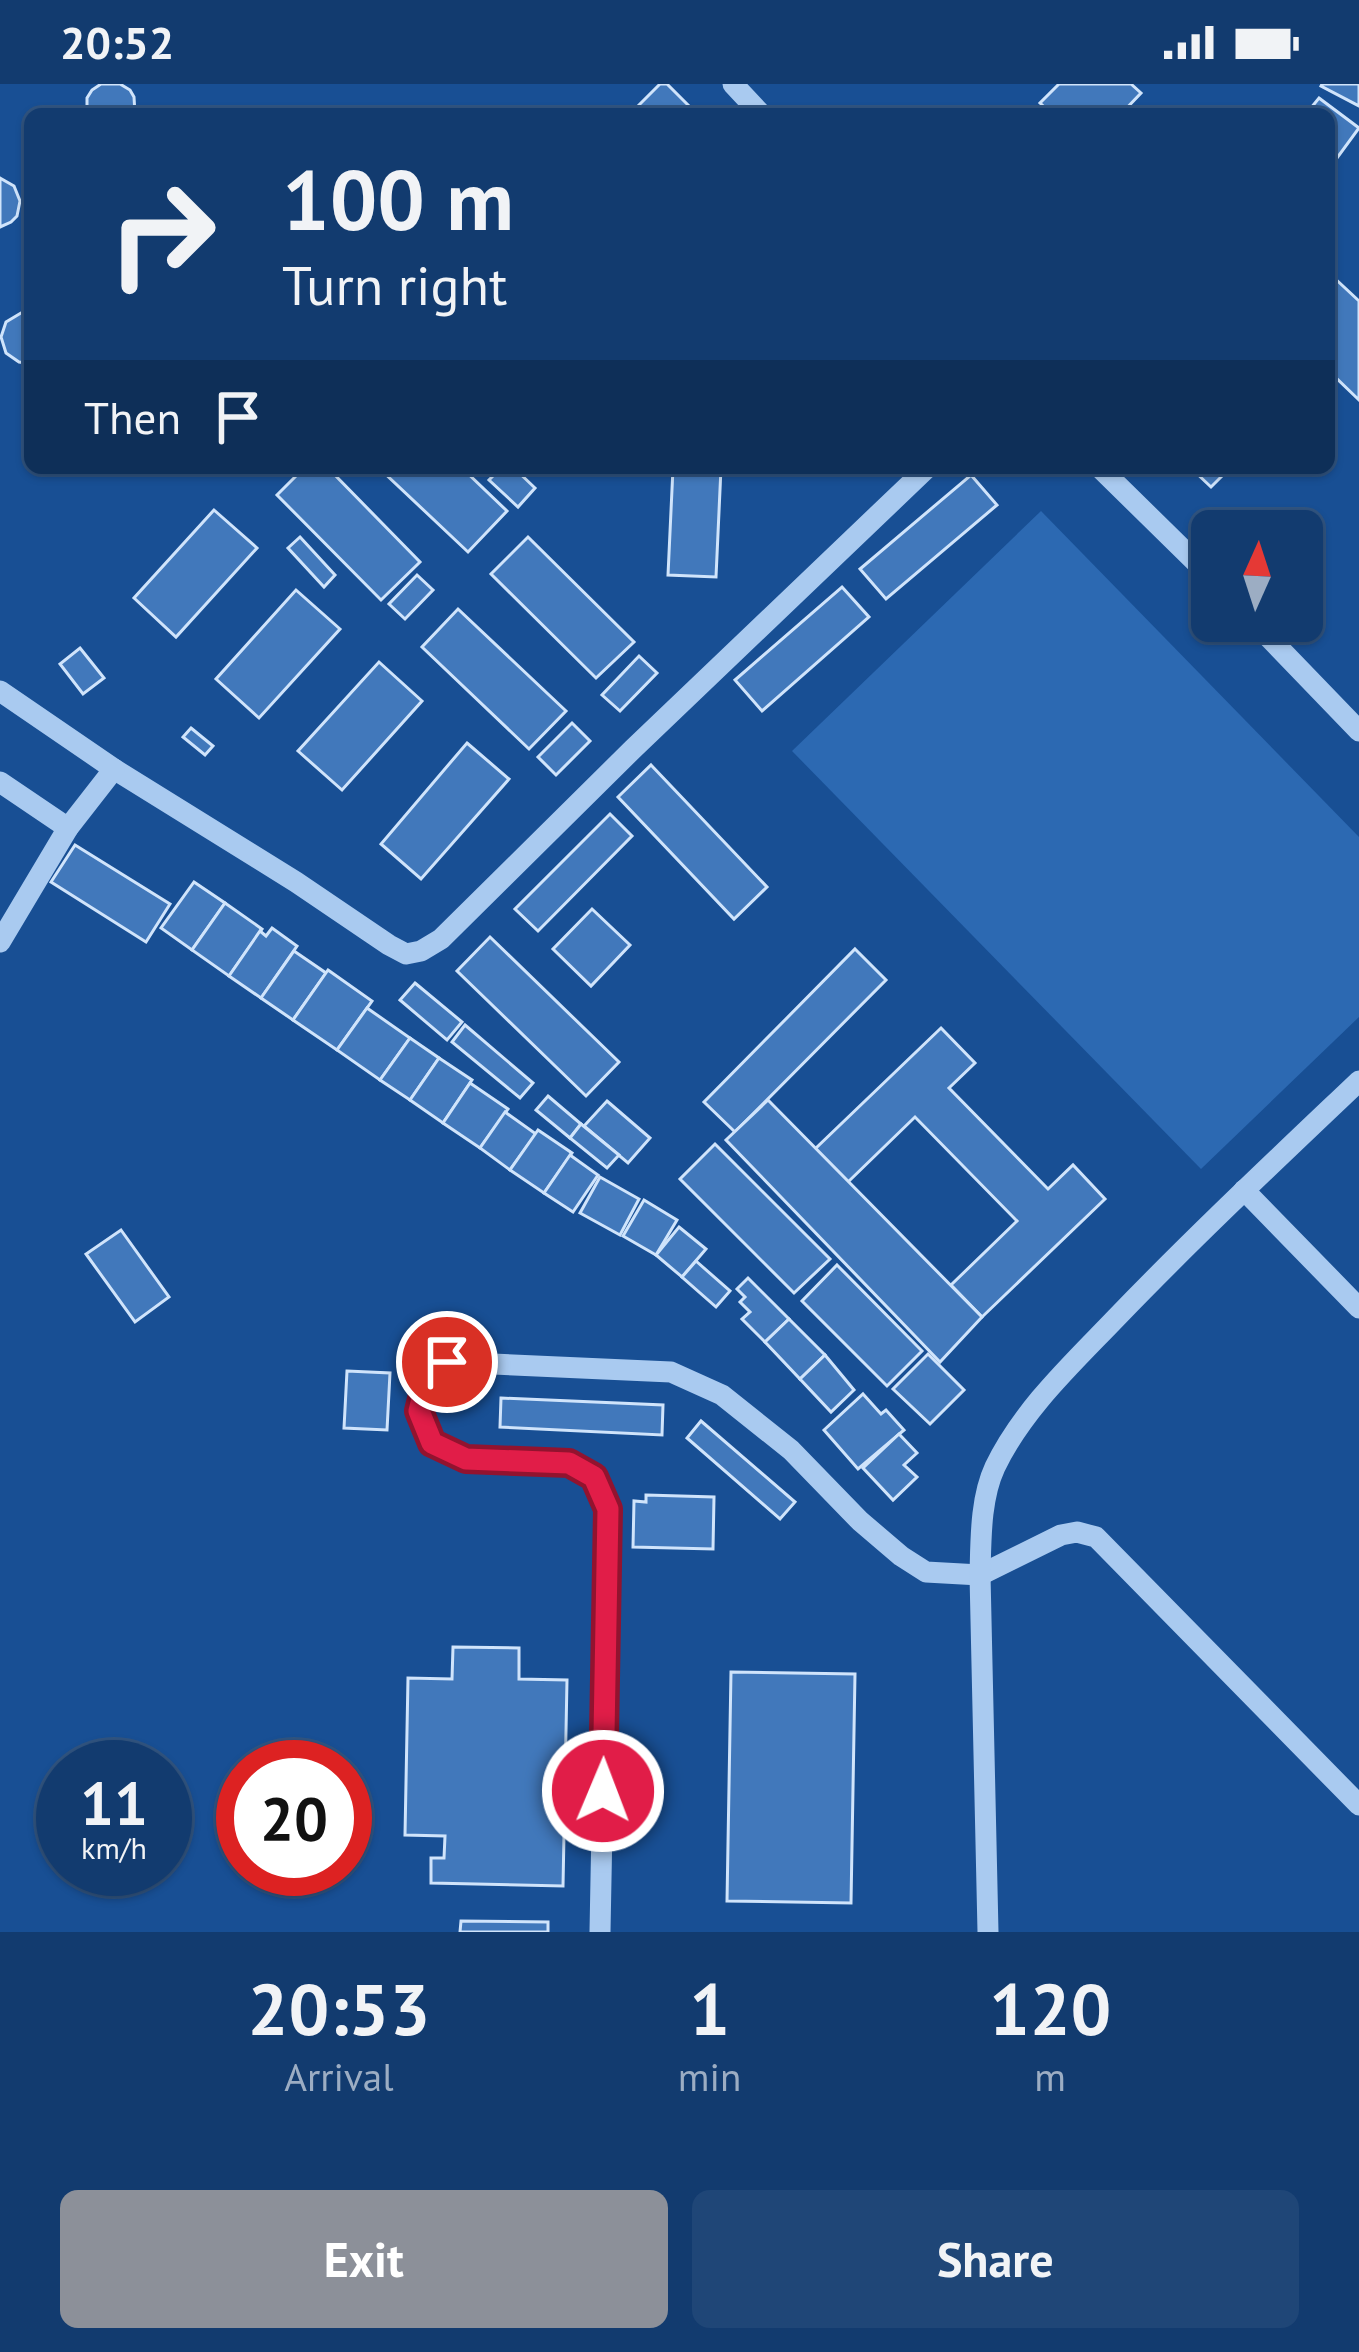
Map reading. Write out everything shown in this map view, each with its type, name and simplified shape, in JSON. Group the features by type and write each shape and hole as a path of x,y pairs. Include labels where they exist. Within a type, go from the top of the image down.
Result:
{"street":[{"path":"733,84 755,108"},
{"path":"0,691 389,945 406,953 422,951 441,939 921,474"},
{"path":"1106,474 1191,557"},
{"path":"1273,642 1359,731"},
{"path":"0,942 68,828 114,769"},
{"path":"0,782 68,828"},
{"path":"988,1932 980,1575 982,1527 993,1470 1028,1413 1160,1273 1359,1081"},
{"path":"1244,1190 1359,1308"},
{"path":"600,1932 608,1509 594,1477 569,1463 466,1459 432,1443 419,1411 428,1375 447,1362 671,1372 722,1396 791,1450 860,1521 926,1571 980,1575 1061,1535 1078,1532 1096,1537 1359,1805"}],"shaded area":[{"path":"1041,511 1359,837 1359,1017 1201,1169 792,751"}],"building":[{"path":"101,84 120,84 130,90 135,108 87,108 87,98"},
{"path":"660,84 667,84 691,108 636,108"},
{"path":"1059,84 1131,84 1141,93 1127,108 1045,108 1040,103"},
{"path":"1359,84 1359,106 1321,86"},
{"path":"1319,98 1332,108 1311,108"},
{"path":"1335,110 1359,128 1335,161"},
{"path":"0,178 14,186 20,201 17,216 0,227"},
{"path":"1335,279 1359,301 1359,400 1335,377"},
{"path":"24,313 24,363 6,353 1,337 6,322"},
{"path":"298,474 334,474 420,562 381,600 277,495"},
{"path":"385,474 468,474 507,511 468,552"},
{"path":"495,474 520,474 535,488 518,507 489,480"},
{"path":"673,474 721,474 716,577 668,575"},
{"path":"1197,474 1224,474 1211,487"},
{"path":"971,475 997,505 886,599 860,569"},
{"path":"214,510 257,548 176,637 134,598"},
{"path":"300,537 335,575 324,587 288,548"},
{"path":"528,537 634,642 596,678 491,574"},
{"path":"417,575 433,590 405,619 389,604"},
{"path":"842,587 869,617 762,711 735,680"},
{"path":"296,590 340,629 259,718 216,679"},
{"path":"458,609 566,711 529,749 422,647"},
{"path":"80,648 104,678 83,694 60,664"},
{"path":"639,656 657,673 620,711 602,695"},
{"path":"379,662 422,701 342,790 298,751"},
{"path":"572,723 590,741 556,775 538,757"},
{"path":"191,728 213,746 205,755 183,737"},
{"path":"467,743 509,779 421,879 381,844"},
{"path":"651,765 767,887 734,919 618,797"},
{"path":"610,814 632,836 538,931 515,909"},
{"path":"75,845 170,904 146,942 51,882"},
{"path":"194,882 225,903 192,950 161,928"},
{"path":"225,903 262,929 229,976 192,950"},
{"path":"592,909 630,945 591,986 553,949"},
{"path":"272,928 297,946 261,998 229,976 260,931 266,936"},
{"path":"490,937 619,1062 586,1096 457,971"},
{"path":"855,949 886,980 735,1132 704,1102"},
{"path":"294,951 326,973 293,1020 261,998"},
{"path":"328,970 372,1001 337,1050 293,1020"},
{"path":"415,983 462,1022 447,1040 400,1000"},
{"path":"367,1008 410,1038 380,1080 337,1050"},
{"path":"465,1025 533,1083 520,1098 452,1042"},
{"path":"941,1028 975,1063 949,1088 1048,1189 1073,1165 1105,1199 982,1317 951,1285 1017,1221 915,1117 848,1182 815,1149"},
{"path":"410,1038 439,1058 410,1100 380,1080"},
{"path":"439,1058 472,1080 443,1123 410,1100"},
{"path":"470,1083 508,1109 480,1148 443,1123"},
{"path":"548,1096 581,1124 570,1138 536,1110"},
{"path":"768,1100 982,1317 940,1362 726,1140"},
{"path":"607,1101 650,1138 628,1163 584,1126"},
{"path":"505,1112 536,1134 510,1170 480,1148"},
{"path":"581,1124 619,1155 607,1168 570,1138"},
{"path":"538,1130 572,1153 544,1193 510,1170"},
{"path":"715,1144 830,1259 794,1293 680,1179"},
{"path":"570,1155 598,1175 573,1212 544,1193"},
{"path":"600,1177 639,1199 620,1235 580,1213"},
{"path":"644,1200 677,1220 656,1255 623,1236"},
{"path":"679,1227 706,1249 682,1277 656,1255"},
{"path":"121,1230 169,1297 135,1322 86,1254"},
{"path":"696,1261 730,1291 716,1307 682,1277"},
{"path":"837,1265 922,1351 887,1386 802,1301"},
{"path":"748,1278 789,1319 765,1342 742,1319 750,1312 740,1302 745,1297 737,1289"},
{"path":"789,1319 825,1355 800,1379 765,1342"},
{"path":"928,1354 964,1390 930,1424 893,1389"},
{"path":"825,1355 854,1390 831,1412 800,1379"},
{"path":"347,1371 390,1373 387,1430 344,1428"},
{"path":"863,1394 904,1430 858,1469 824,1430"},
{"path":"501,1398 663,1405 662,1435 500,1427"},
{"path":"701,1421 795,1502 780,1519 687,1438"},
{"path":"899,1434 917,1453 904,1465 917,1477 893,1500 863,1468"},
{"path":"646,1495 714,1497 713,1549 633,1547 634,1501 646,1502"},
{"path":"453,1647 519,1648 519,1679 567,1680 563,1886 431,1883 431,1858 444,1858 445,1836 405,1835 408,1678 452,1679"},
{"path":"731,1672 855,1674 851,1903 727,1901"},
{"path":"461,1921 548,1922 548,1932 460,1932"}],"route":[{"path":"447,1362 428,1375 419,1411 432,1443 466,1459 569,1463 594,1477 608,1509 603,1791"}]}
